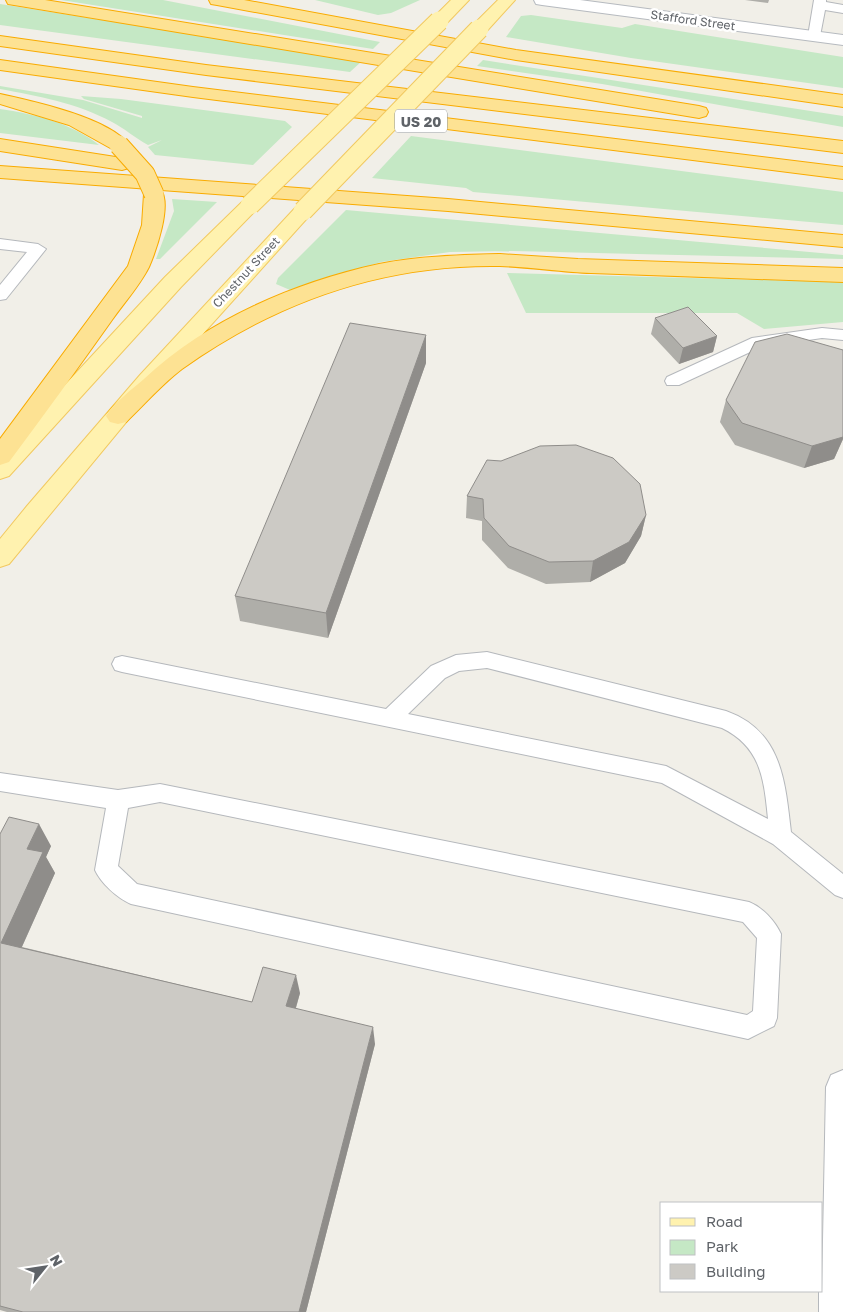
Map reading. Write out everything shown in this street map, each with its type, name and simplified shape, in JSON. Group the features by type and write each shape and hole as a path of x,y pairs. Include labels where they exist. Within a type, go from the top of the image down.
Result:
{"highway":[{"path":"14,0 594,94 843,138"},
{"path":"216,0 516,54 843,101"},
{"path":"291,0 365,18 579,55 738,86"},
{"name":"US 20","path":"0,41 225,72 843,147"},
{"name":"US 20","path":"0,65 212,95 843,173"},
{"path":"0,99 72,118 98,130 119,145 135,162 153,188 155,205 152,225 138,267 65,370 0,456"},
{"path":"0,145 366,198"},
{"path":"0,172 366,198 843,241"},
{"path":"118,416 172,365 228,329 290,299 332,284 381,270 464,261 500,260 578,266 843,275"}],"main road":[{"path":"0,470 173,282 461,0"},
{"name":"Chestnut Street","path":"0,557 35,512 216,303 507,0"},
{"name":"Stafford Street","path":"542,0 843,40"},
{"path":"838,1312 843,1087"}],"lane":[{"path":"814,36 819,3 843,8"},
{"path":"0,244 38,249 0,295"},
{"path":"673,382 758,342 822,333 843,336"},
{"path":"390,718 438,672 456,663 487,660 726,720 749,732 759,744 771,765 781,837"},
{"path":"122,664 666,775 781,837 843,888"},
{"path":"0,782 118,800 160,793 749,913 769,934 765,1018 748,1028 132,893 106,870 118,800"}],"green space":[{"path":"61,0 163,0 380,42 373,49"},
{"path":"315,0 420,0 391,13 378,15"},
{"path":"0,4 362,61 350,72 0,25"},
{"path":"531,15 622,28 635,24 843,57 843,88 631,58 506,37 521,16"},
{"path":"483,60 843,116 843,127 602,84 477,66"},
{"path":"0,86 83,100 142,118 142,116 84,99 81,96 121,99 285,121 292,127 253,165 155,155 148,147 162,140 148,145 99,115 71,105 0,89"},
{"path":"0,109 65,125 99,145 0,133"},
{"path":"411,136 843,192 843,225 473,192 466,188 372,178"},
{"path":"172,199 217,202 160,259 156,259 174,211"},
{"path":"346,210 843,255 843,259 513,251 450,252 381,262 290,290 276,284 278,278"},
{"path":"507,273 843,282 843,322 764,329 737,313 526,313"}],"building":[{"path":"688,307 717,336 683,348 655,318"},
{"path":"350,323 426,335 326,613 235,596"},
{"path":"787,334 843,350 843,437 812,446 742,423 726,400 755,342"},
{"path":"576,445 613,458 640,484 646,515 629,542 593,561 549,562 509,546 484,518 483,499 467,496 487,460 501,461 540,446"},
{"path":"9,817 39,824 27,849 43,852 1,943 252,1002 263,967 296,975 286,1006 373,1027 299,1312 23,1312 0,1306 0,834"}]}
